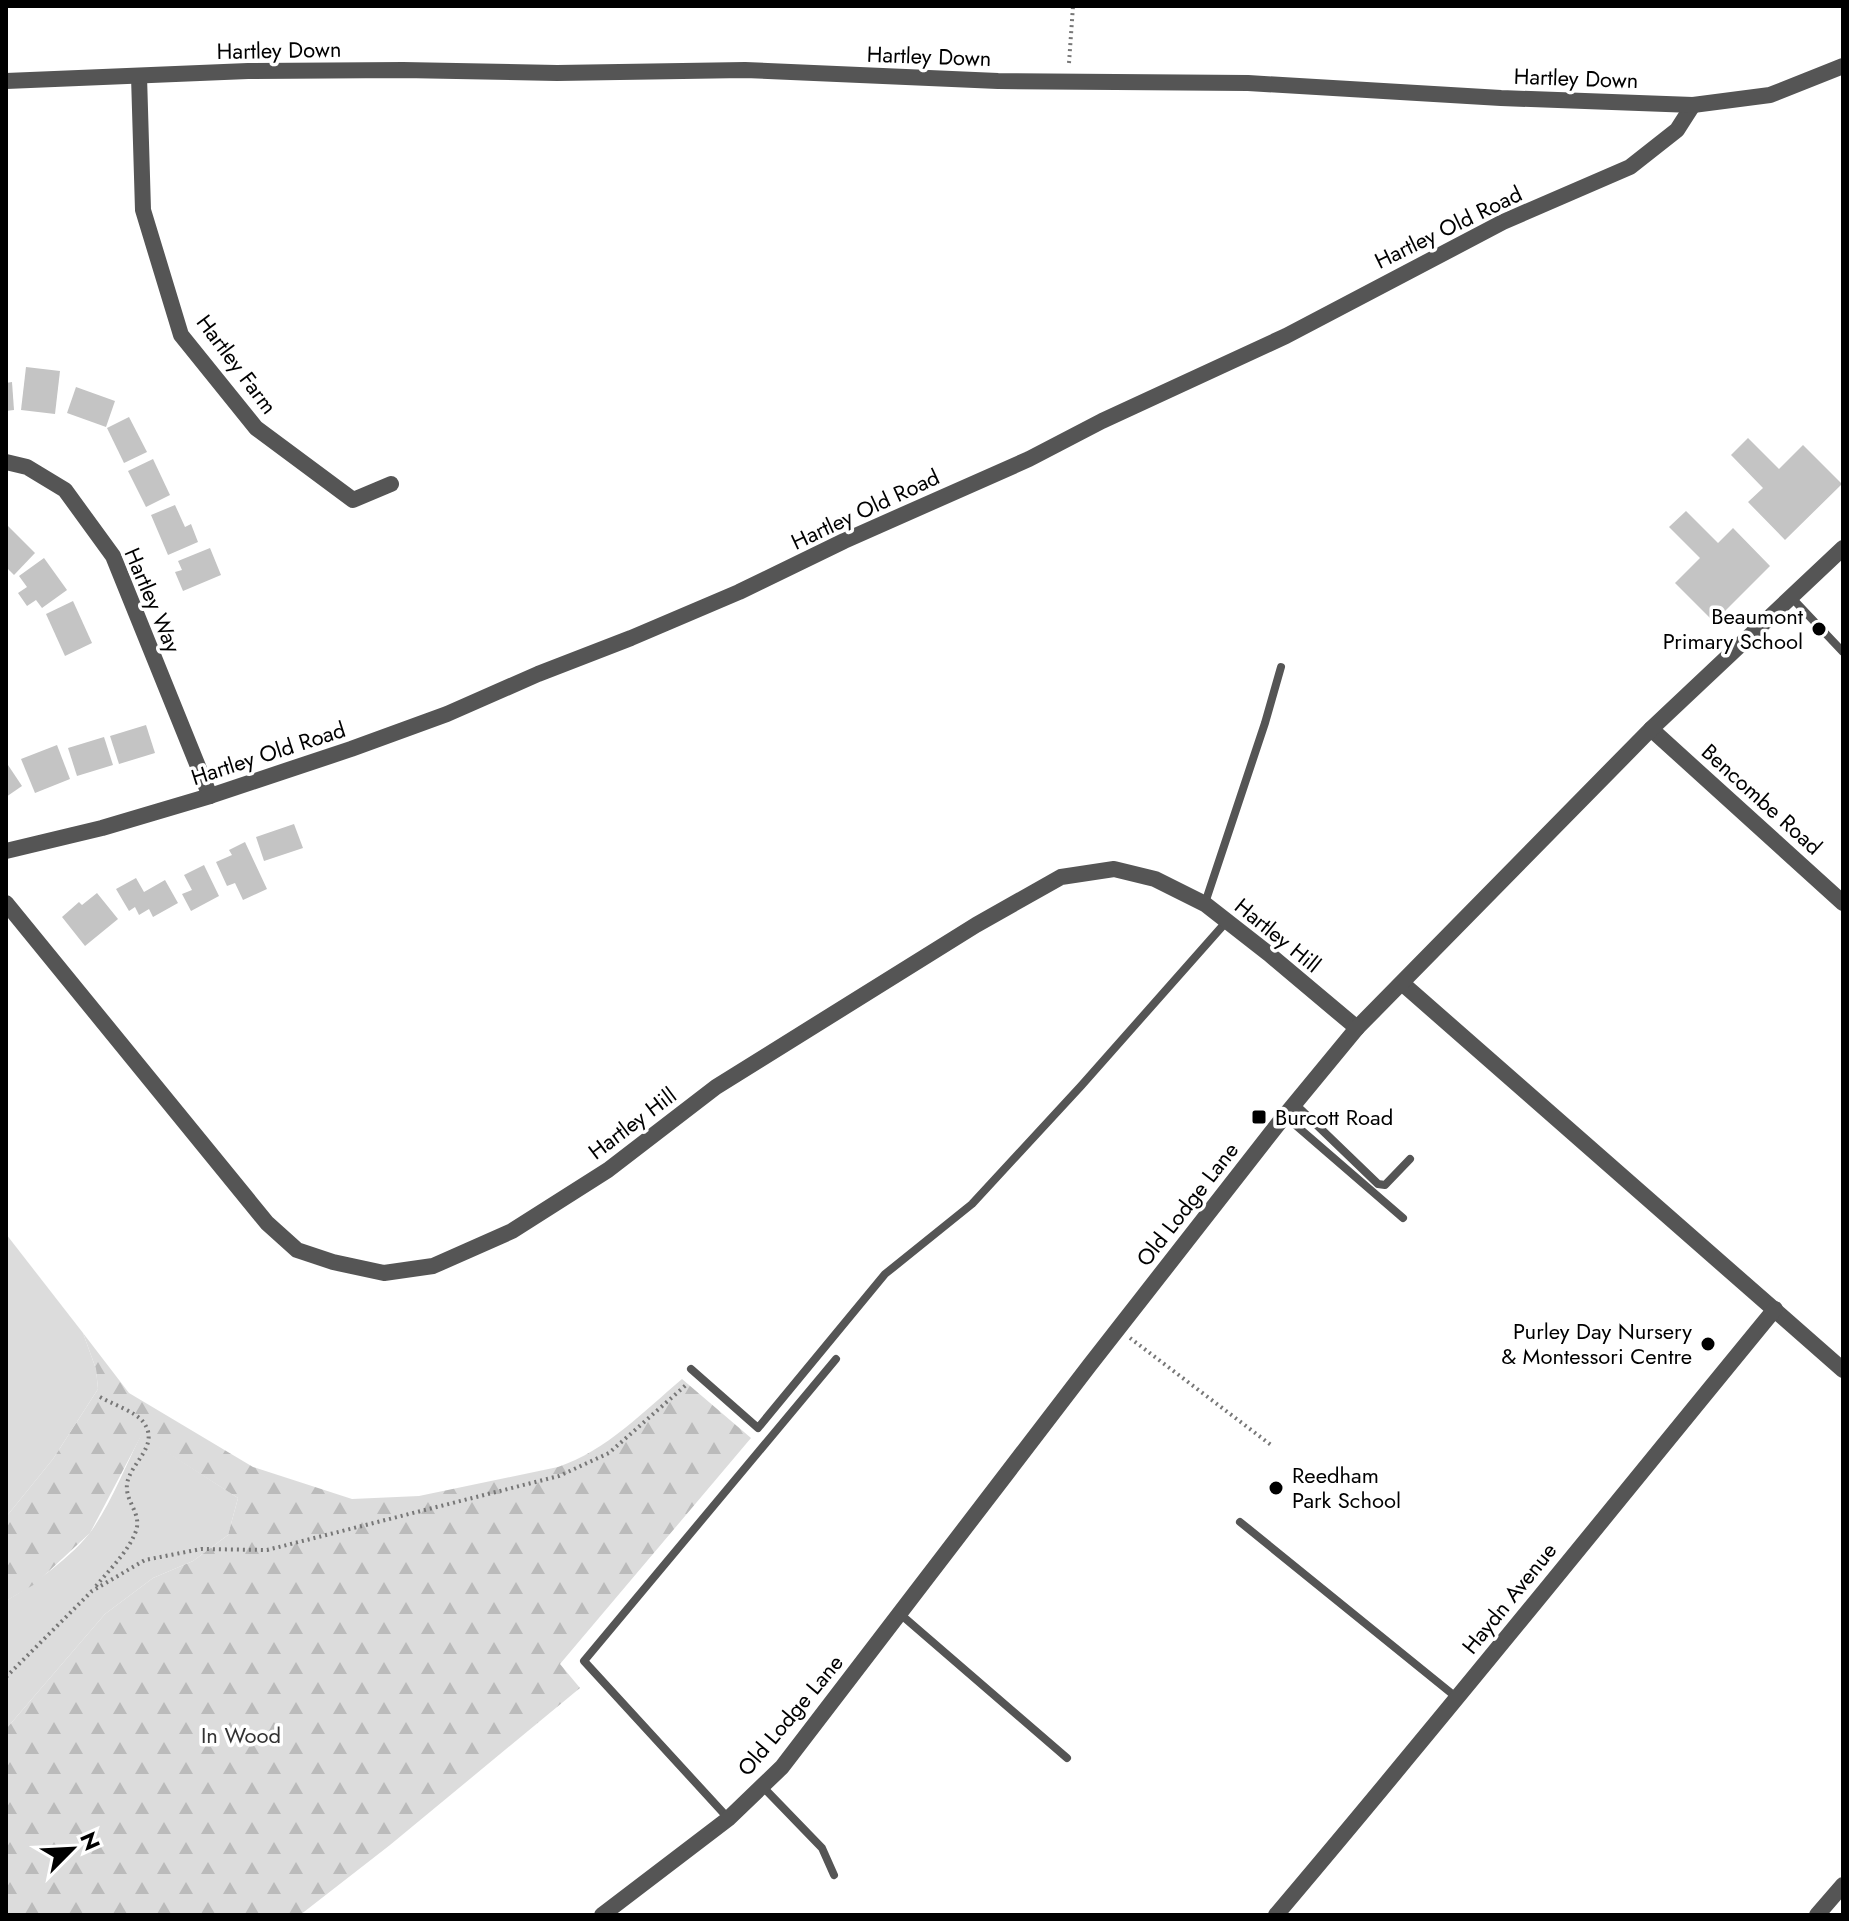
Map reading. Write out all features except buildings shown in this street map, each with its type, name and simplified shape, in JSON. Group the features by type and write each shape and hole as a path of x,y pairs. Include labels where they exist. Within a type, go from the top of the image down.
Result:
{"street":[{"name":"Hartley Down","path":"6,81 403,70 557,73 745,70 998,81 1248,83 1501,98 1693,105 1770,95 1843,66"},
{"name":"Hartley Farm","path":"139,76 143,210 181,335 256,428 353,500 391,484"},
{"name":"Hartley Old Road","path":"6,851 102,828 210,796 447,714 739,592 844,541 1029,459 1102,421 1286,336 1503,222 1630,167 1677,130 1693,105"},
{"name":"Hartley Way","path":"6,462 27,467 65,490 113,556 210,796"},
{"name":"Old Lodge Lane","path":"602,1915 728,1819 797,1748 1118,1329 1357,1028 1651,729 1843,548"},
{"name":"Bencombe Road","path":"1651,729 1843,903"},
{"name":"Hartley Hill","path":"6,903 267,1223 297,1250 333,1262 384,1273 433,1266 512,1231 608,1170 716,1087 976,925 1061,877 1114,869 1155,879 1205,904 1357,1028"},
{"path":"1403,984 1843,1370"},
{"name":"Haydn Avenue","path":"1276,1915 1396,1774 1775,1309"},
{"path":"1817,1915 1843,1885"}],"lane":[{"path":"1792,598 1843,652"},
{"path":"1205,904 1281,667"},
{"path":"691,1369 758,1428 885,1274 972,1204 1227,921"},
{"path":"1290,1110 1378,1184 1385,1185 1410,1159"},
{"path":"1290,1110 1403,1218"},
{"path":"728,1819 584,1661 836,1359"},
{"path":"1240,1522 1456,1697"},
{"path":"899,1613 1067,1758"},
{"path":"762,1786 822,1848 834,1875"}],"path":[{"path":"1069,81 1073,6"},
{"path":"1118,1329 1271,1445"},
{"path":"92,1591 145,1560 201,1549 267,1550 559,1476 609,1453 682,1386 692,1383"},
{"path":"6,1677 92,1591 122,1555 136,1531 138,1520 127,1482 146,1450 149,1434 144,1422 135,1413 113,1406 97,1395"}],"green space":[{"path":"6,1234 83,1333 96,1369 98,1389 53,1459 6,1517"},
{"name":"In Wood","path":"83,1333 129,1393 253,1467 352,1499 419,1496 558,1467 593,1451 639,1417 682,1379 751,1438 560,1664 580,1688 300,1915 6,1915 6,1729 105,1614 153,1578 193,1561 228,1535 238,1498 141,1436 90,1533 35,1584 6,1601 6,1517 53,1459 98,1389 96,1369"},
{"path":"141,1435 238,1498 228,1535 193,1561 153,1578 105,1614 6,1729 6,1601 52,1569 84,1540 106,1507"}],"place":[{"name":"Beaumont Primary School","path":"1819,629"},
{"name":"Burcott Road","path":"1259,1117"},
{"name":"Purley Day Nursery & Montessori Centre","path":"1708,1344"},
{"name":"Reedham Park School","path":"1276,1488"}]}
